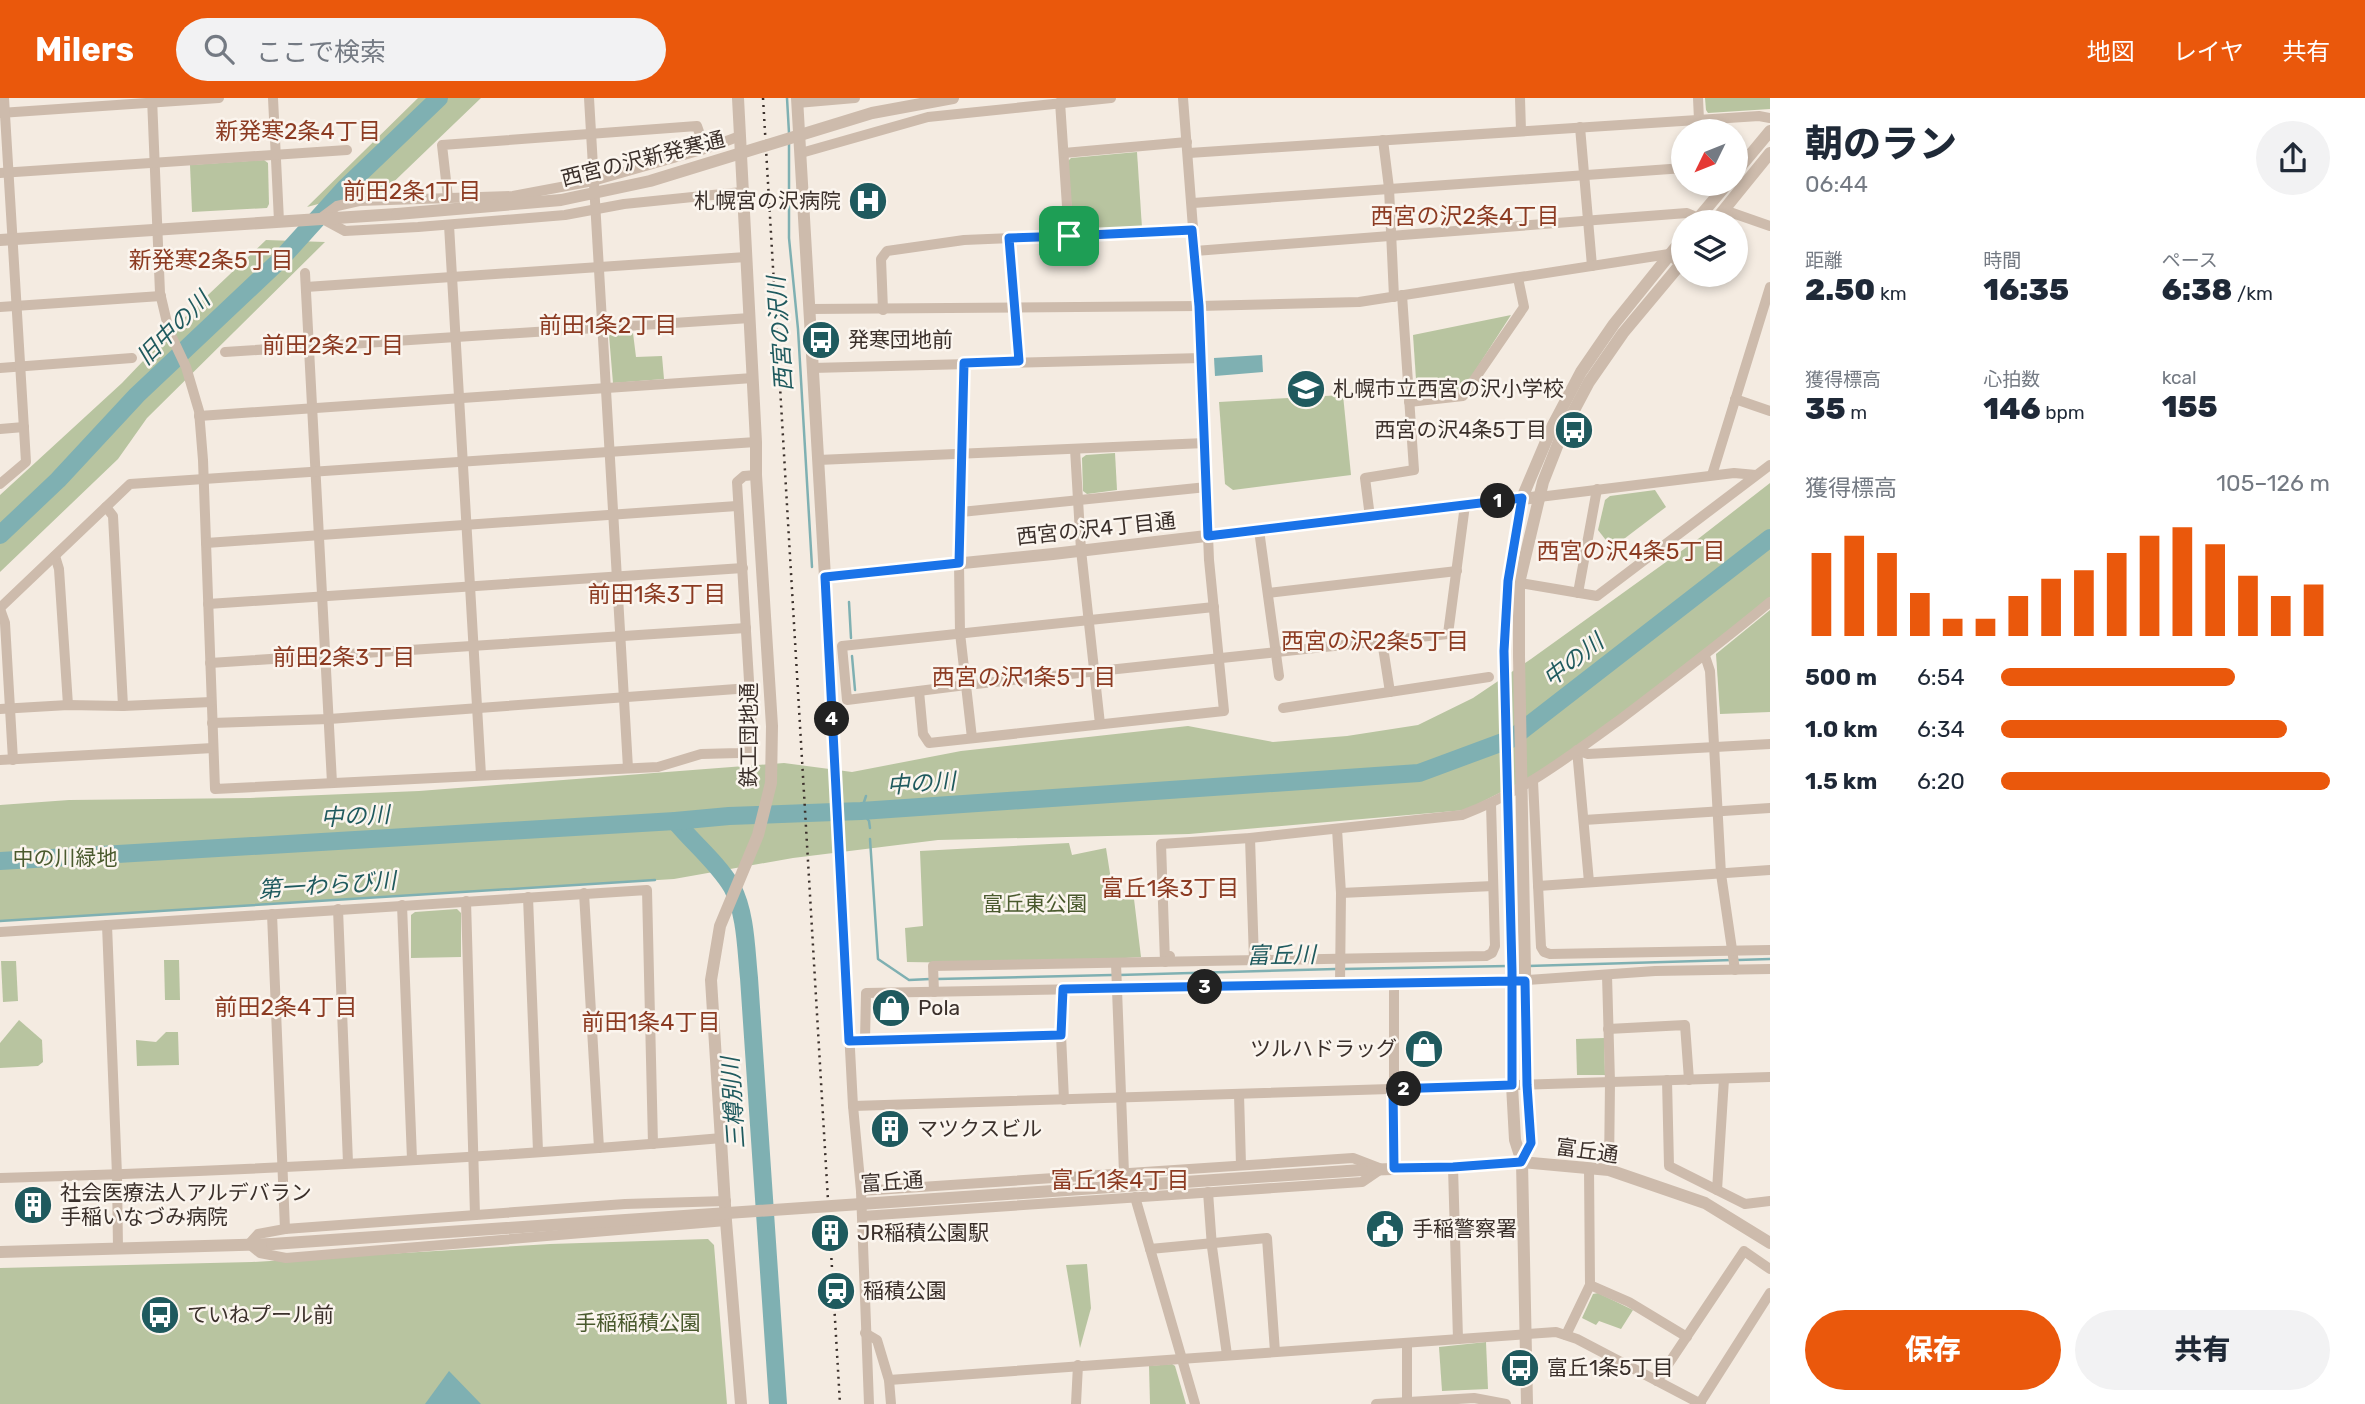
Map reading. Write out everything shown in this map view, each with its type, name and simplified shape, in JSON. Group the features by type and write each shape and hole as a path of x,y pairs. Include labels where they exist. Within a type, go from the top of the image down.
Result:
{"street":[{"path":"0,484 26,462 17,306 7,240 4,98"},
{"path":"3,113 152,100 219,98"},
{"path":"273,98 279,221"},
{"path":"589,98 628,768"},
{"name":"鉄工団地通","path":"738,98 756,475 772,726 771,783 758,835 720,926 711,980 741,1404"},
{"path":"855,98 797,100 849,1041 861,1191 869,1404"},
{"name":"西宮の沢新発寒通","path":"7,240 561,200 650,181 872,113 953,98"},
{"path":"801,153 928,117 1111,98"},
{"path":"919,691 923,734 929,743 1224,711 1208,536 1202,358 1183,98"},
{"path":"1520,98 1521,131"},
{"path":"1698,98 1699,119"},
{"path":"152,100 161,296 169,331 186,367 199,416 204,480 215,789 658,767 701,754 739,753 753,747 737,482 744,476 756,475"},
{"path":"1060,102 1069,236"},
{"path":"1714,119 1759,116 1770,118"},
{"path":"1064,153 1383,140 1671,122"},
{"path":"448,198 443,145 696,126 705,149"},
{"path":"1580,127 1592,266"},
{"path":"1748,157 1770,131"},
{"path":"740,136 705,149 593,181 513,196 352,202 337,206 321,218 345,231 449,225 565,215 742,192"},
{"path":"1370,517 1365,478 1414,470 1383,140"},
{"path":"5,173 347,150"},
{"path":"1724,210 1770,153"},
{"path":"1192,203 1671,169"},
{"path":"1705,210 1717,196"},
{"path":"1195,251 1671,214"},
{"path":"1748,218 1770,226"},
{"path":"449,225 481,775"},
{"path":"883,310 881,259 887,251 964,240 1192,230"},
{"path":"1009,238 1019,361"},
{"path":"1521,1162 1531,1143 1519,976 1504,651 1522,498 1553,425 1581,372 1614,324 1671,252"},
{"path":"810,309 1359,302 1669,254"},
{"path":"306,288 746,257"},
{"path":"305,273 332,783"},
{"path":"1527,1404 1521,1162 1514,1140 1512,1085 1519,976 1519,656 1513,582 1563,431 1589,382 1623,333 1671,275"},
{"path":"1409,402 1463,396 1524,307 1518,278"},
{"path":"1712,475 1770,287"},
{"path":"0,307 161,296"},
{"path":"225,352 750,318"},
{"path":"0,368 132,358"},
{"path":"812,368 1202,358"},
{"path":"964,363 960,633 972,738"},
{"path":"199,416 753,378"},
{"path":"1735,399 1770,411"},
{"path":"0,429 24,427"},
{"path":"13,760 5,709 5,623 0,609 130,484 756,442"},
{"path":"818,460 1205,443"},
{"path":"1075,449 1081,550 1100,724"},
{"path":"1513,582 1597,596 1770,465"},
{"path":"1539,497 1734,472 1756,475"},
{"path":"961,512 1207,487"},
{"path":"1578,593 1597,489"},
{"name":"西宮の沢4丁目通","path":"825,577 1539,497"},
{"path":"1214,607 842,646 847,700 1448,634 1465,505"},
{"path":"206,543 467,527 737,506"},
{"path":"106,507 113,516 123,706"},
{"path":"1259,530 1279,676"},
{"path":"55,556 59,569 68,705"},
{"path":"208,604 743,568"},
{"path":"1268,593 1457,571"},
{"path":"1167,959 1161,844 1250,838 1462,815 1491,804 1533,781 1577,750 1705,656 1770,602"},
{"path":"210,663 746,628"},
{"path":"1382,641 1390,692"},
{"path":"1705,656 1710,671 1721,874 1734,960"},
{"path":"1283,708 1489,677"},
{"path":"212,723 329,719 750,688"},
{"path":"5,709 211,702"},
{"path":"1577,750 1588,754 1770,744"},
{"path":"0,761 213,748"},
{"path":"1577,750 1589,883"},
{"path":"1533,781 1541,947 1544,952 1734,960 1770,969"},
{"path":"934,990 933,966 1116,965 1167,959 1340,961 1486,956 1492,953 1495,946 1491,804"},
{"path":"1584,820 1770,808"},
{"path":"1337,829 1341,893 1340,981"},
{"path":"1250,838 1254,960"},
{"path":"1538,886 1770,870"},
{"path":"1341,893 1493,886"},
{"path":"0,932 647,890 653,1144"},
{"path":"584,893 599,1148"},
{"path":"528,897 538,1151"},
{"path":"466,901 475,1215"},
{"path":"402,905 412,1159"},
{"path":"338,909 348,1163"},
{"path":"272,914 285,1229"},
{"path":"107,925 118,1249"},
{"path":"865,1040 866,993 1340,981 1394,983 1519,976 1607,975 1734,960 1770,950"},
{"path":"1116,965 1125,1173"},
{"path":"1607,975 1609,1170"},
{"path":"1388,1169 1393,1089 1394,983"},
{"path":"1063,989 1061,1035 1064,1100"},
{"path":"1608,1029 1685,1026 1689,1080"},
{"path":"849,1041 1061,1035"},
{"path":"853,1106 1770,1077"},
{"path":"1717,1190 1724,1079"},
{"path":"1667,1080 1669,1166 1745,1203 1770,1201"},
{"path":"1239,1094 1241,1165"},
{"path":"0,1178 281,1167 722,1138"},
{"path":"861,1191 1353,1158 1388,1169"},
{"name":"富丘通","path":"0,1252 272,1244 1362,1170 1521,1162 1609,1170 1705,1203 1770,1244"},
{"path":"1453,1167 1458,1339"},
{"path":"1566,1335 1590,1285 1589,1167"},
{"path":"862,1216 1362,1182 1388,1169"},
{"path":"1208,1192 1227,1355"},
{"path":"1135,1197 1195,1404"},
{"path":"726,1201 625,1204 285,1229 258,1234 249,1244 260,1252 286,1258 726,1221"},
{"path":"1150,1249 1267,1238 1275,1352"},
{"path":"1657,1381 1744,1251 1770,1269"},
{"path":"1590,1285 1629,1302 1687,1337"},
{"path":"889,1380 1556,1332 1701,1404 1770,1293"},
{"path":"865,1333 877,1340 889,1380 891,1404"},
{"path":"1407,1343 1407,1403"},
{"path":"1076,1404 1078,1365"},
{"path":"1376,1404 1474,1401 1506,1404"}],"green space":[{"path":"418,98 481,98 380,195 352,195 307,207"},
{"path":"1705,98 1770,98 1770,109 1708,113"},
{"path":"1137,152 1142,228 1076,230 1073,227 1068,161 1071,158"},
{"path":"264,160 268,163 267,208 192,212 190,165"},
{"path":"266,240 325,242 147,418 118,459 0,572 0,495 122,383 189,313"},
{"path":"1511,315 1466,385 1457,393 1422,396 1417,394 1413,335"},
{"path":"633,333 636,357 662,356 664,379 613,383 609,335"},
{"path":"1343,395 1351,475 1233,490 1225,484 1219,402"},
{"path":"1115,453 1117,490 1087,494 1083,491 1082,458 1086,455"},
{"name":"中の川緑地","path":"1770,483 1770,597 1663,683 1541,772 1466,810 1189,834 938,840 793,858 674,879 0,921 0,805 69,800 250,798 419,791 784,763 852,772 961,751 1188,726 1273,742 1347,736 1418,725 1473,698 1531,659 1698,539"},
{"path":"1655,490 1666,507 1612,548 1598,530 1605,500 1610,496"},
{"path":"1770,610 1770,712 1720,714 1716,654"},
{"name":"富丘東公園","path":"1069,843 1072,855 1106,848 1114,899 1134,899 1141,957 1033,964 907,962 905,928 923,926 920,851"},
{"path":"457,909 461,913 461,957 411,958 411,915 415,912"},
{"path":"164,960 179,960 180,1000 165,1000"},
{"path":"1,961 16,961 18,1001 3,1002"},
{"path":"19,1020 42,1040 43,1062 38,1066 0,1068 0,1043"},
{"path":"166,1032 178,1032 179,1065 137,1066 136,1040 156,1042"},
{"path":"1604,1038 1605,1075 1577,1075 1576,1039"},
{"name":"手稲稲積公園","path":"708,1239 714,1245 727,1404 0,1404 0,1268 252,1262 550,1244"},
{"path":"1087,1264 1091,1308 1080,1348 1066,1265"},
{"path":"1598,1293 1633,1310 1621,1329 1599,1321 1596,1325 1582,1318 1593,1294"},
{"path":"1486,1342 1488,1389 1442,1391 1439,1347"},
{"path":"1149,1366 1175,1366 1186,1404 1150,1404"}],"water":[{"path":"1262,355 1263,372 1215,376 1214,358"},
{"path":"449,1371 481,1404 425,1404"}],"waterway":[{"name":"旧中の川","path":"0,535 58,480 137,395 279,261 345,188 439,98"},
{"name":"西宮の沢川","path":"787,98 789,133"},
{"name":"西宮の沢川","path":"789,143 789,238 798,329 812,567"},
{"name":"中の川","path":"0,861 729,816 861,811 1419,773 1511,739 1770,538"},
{"name":"西宮の沢川","path":"849,602 851,638"},
{"name":"西宮の沢川","path":"852,656 855,690"},
{"name":"西宮の沢川","path":"866,796 861,811 869,821 870,828"},
{"name":"三樽別川","path":"675,821 726,878 737,897 743,920 778,1404"},
{"name":"富丘川","path":"870,839 878,959 909,980 930,979"},
{"name":"第一わらび川","path":"0,921 655,880"},
{"name":"富丘川","path":"1738,960 1770,959"},
{"name":"富丘川","path":"1528,966 1732,960"},
{"name":"富丘川","path":"1343,969 1508,966"},
{"name":"富丘川","path":"1119,975 1336,969"},
{"name":"富丘川","path":"937,979 1112,975"}],"railway":[{"path":"763,98 840,1404"}],"place":[{"name":"札幌宮の沢病院","path":"868,201"},
{"name":"発寒団地前","path":"821,340"},
{"name":"札幌市立西宮の沢小学校","path":"1306,389"},
{"name":"西宮の沢4条5丁目","path":"1574,430"},
{"name":"Pola","path":"891,1008"},
{"name":"ツルハドラッグ","path":"1424,1049"},
{"name":"マツクスビル","path":"890,1129"},
{"name":"社会医療法人アルデバラン 手稲いなづみ病院","path":"33,1205"},
{"name":"手稲警察署","path":"1385,1229"},
{"name":"JR稲積公園駅","path":"830,1233"},
{"name":"稲積公園","path":"836,1291"},
{"name":"ていねプール前","path":"160,1315"},
{"name":"富丘1条5丁目","path":"1520,1368"}],"district":[{"name":"新発寒2条4丁目","path":"298,131"},
{"name":"前田2条1丁目","path":"412,191"},
{"name":"西宮の沢2条4丁目","path":"1465,216"},
{"name":"新発寒2条5丁目","path":"211,260"},
{"name":"前田1条2丁目","path":"608,325"},
{"name":"前田2条2丁目","path":"333,345"},
{"name":"西宮の沢4条5丁目","path":"1631,551"},
{"name":"前田1条3丁目","path":"657,594"},
{"name":"西宮の沢2条5丁目","path":"1375,641"},
{"name":"前田2条3丁目","path":"344,657"},
{"name":"西宮の沢1条5丁目","path":"1024,677"},
{"name":"富丘1条3丁目","path":"1170,888"},
{"name":"前田2条4丁目","path":"286,1007"},
{"name":"前田1条4丁目","path":"651,1022"},
{"name":"富丘1条4丁目","path":"1120,1180"}],"route":[{"path":"1069,236 1009,238 1019,361 964,363 959,563 825,577 849,1041 1061,1035 1063,989 1512,981 1525,981 1531,1143 1521,1162 1394,1168 1393,1089 1512,1085 1512,981 1512,971 1504,651 1508,581 1522,498 1208,536 1205,411 1192,230 1069,236"}]}
